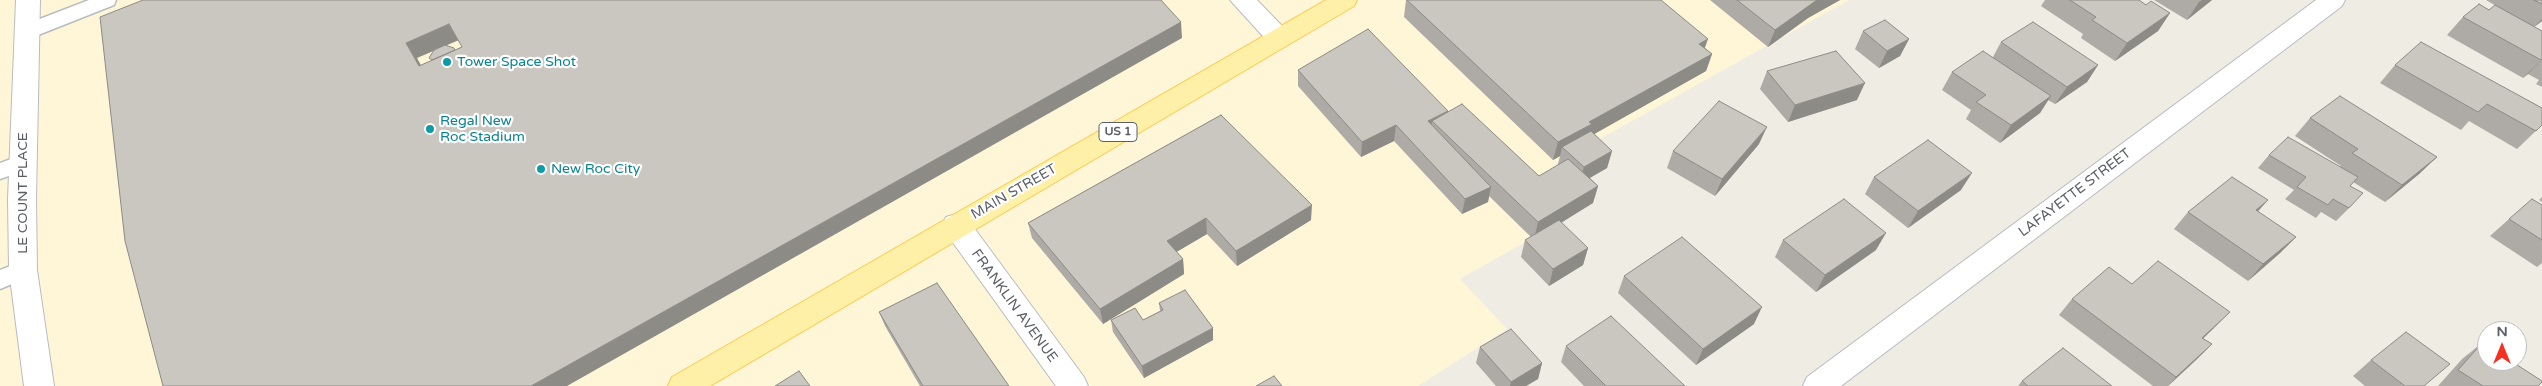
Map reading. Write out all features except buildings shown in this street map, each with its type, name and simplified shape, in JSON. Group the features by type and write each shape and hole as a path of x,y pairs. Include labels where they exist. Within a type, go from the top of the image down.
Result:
{"main road":[{"name":"MAIN STREET","path":"683,386 956,225 1346,0"}],"street":[{"name":"LE COUNT PLACE","path":"28,0 26,32 12,91 12,275 39,386"},
{"path":"1242,0 1279,38"},
{"name":"LAFAYETTE STREET","path":"1818,386 2333,0"},
{"name":"FRANKLIN AVENUE","path":"956,225 1073,386"}],"lane":[{"path":"26,32 107,0"}],"shaded area":[{"path":"0,0 1849,0 1555,164 1596,202 1460,279 1507,329 1418,386 0,386"}],"place":[{"name":"Tower Space Shot","path":"447,62"},
{"name":"Regal New Roc Stadium","path":"430,129"},
{"name":"New Roc City","path":"541,169"}]}
